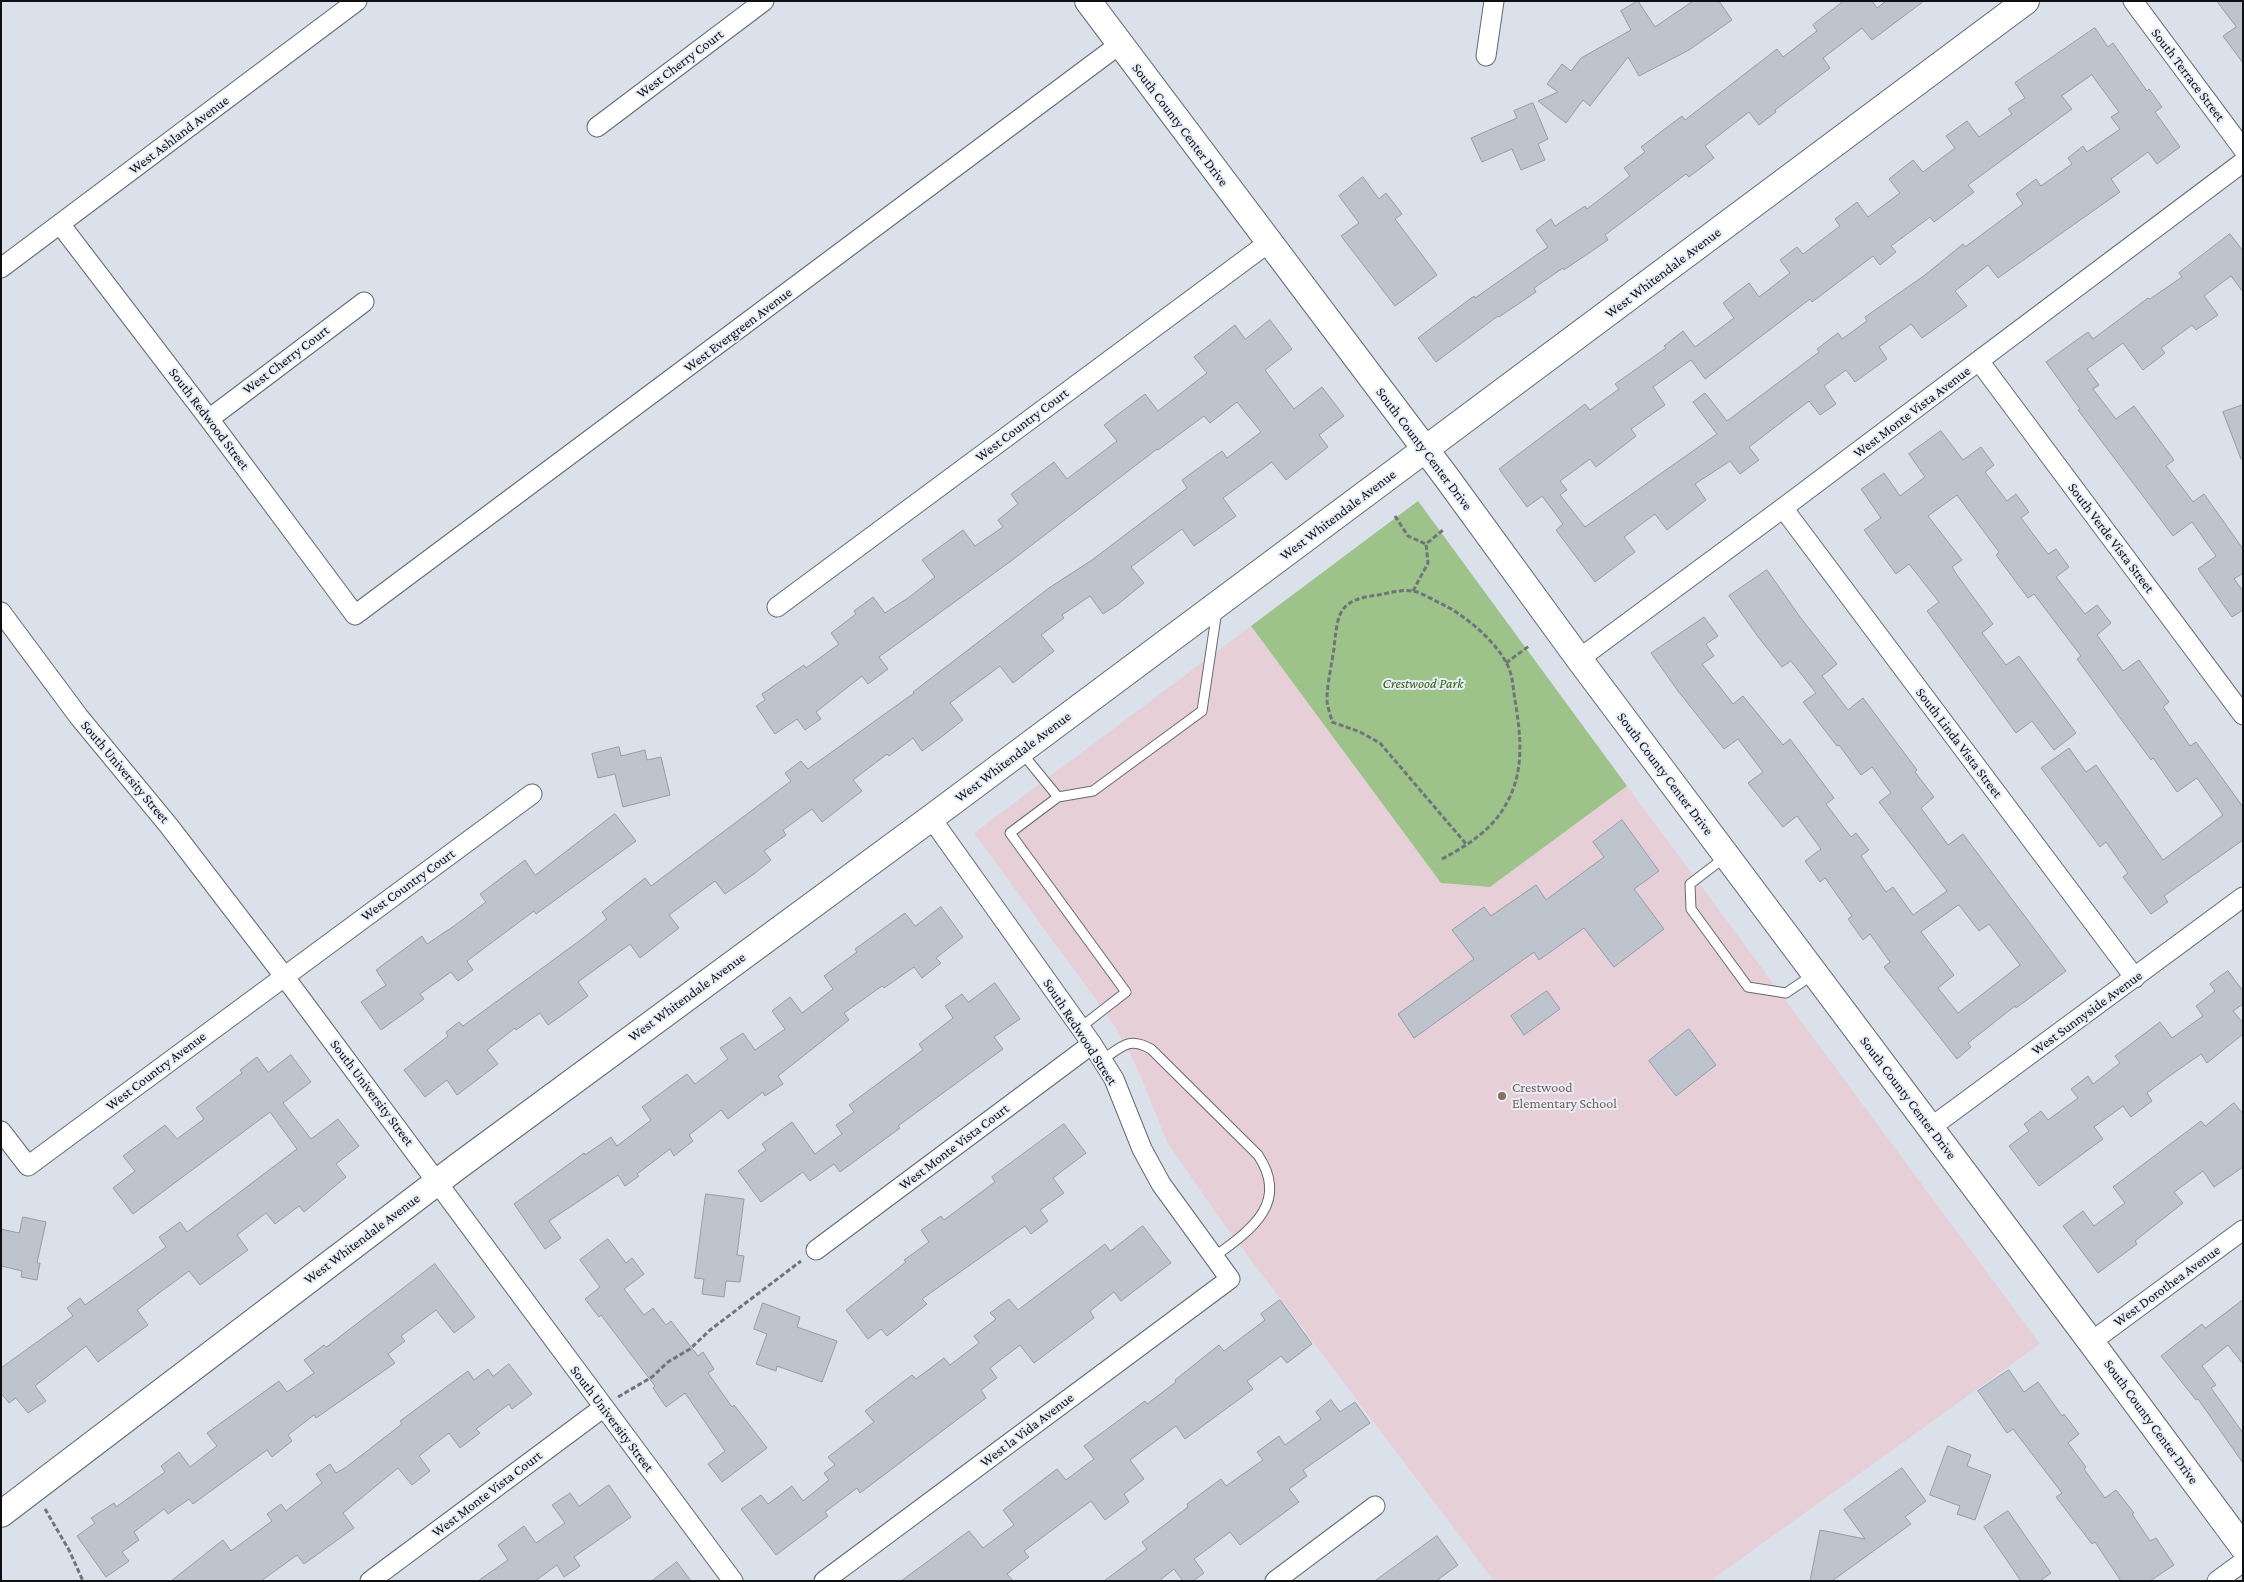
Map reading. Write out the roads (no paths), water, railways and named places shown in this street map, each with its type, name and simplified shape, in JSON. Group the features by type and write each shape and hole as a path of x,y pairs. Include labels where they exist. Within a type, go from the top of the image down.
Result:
{"street":[{"name":"West Ashland Avenue","path":"1,268 357,1"},
{"name":"West Cherry Court","path":"597,126 764,1"},
{"name":"South County Center Drive","path":"1088,1 1268,243 1426,450 1579,659 2243,1547"},
{"path":"1486,56 1494,1"},
{"name":"West Whitendale Avenue","path":"1,1514 438,1181 931,818 2026,1"},
{"name":"South Terrace Street","path":"2133,1 2243,149"},
{"name":"West Evergreen Avenue","path":"355,616 1120,44"},
{"name":"West Monte Vista Avenue","path":"1579,659 1784,508 2243,162"},
{"name":"South Redwood Street","path":"60,224 209,418 355,616"},
{"name":"West Country Court","path":"777,607 1268,243"},
{"name":"West Cherry Court","path":"209,418 364,302"},
{"name":"South Verde Vista Street","path":"1979,361 2243,714"},
{"name":"South Linda Vista Street","path":"1784,508 2136,978"},
{"name":"South University Street","path":"1,612 79,717 170,826 284,976 733,1581"},
{"name":"West Country Court","path":"284,976 532,794"},
{"name":"South Redwood Street","path":"931,818 1081,1027 1114,1080 1142,1150 1156,1175 1230,1279"},
{"name":"West Sunnyside Avenue","path":"1930,1128 2136,978 2243,897"},
{"name":"West Country Avenue","path":"1,1131 28,1166 284,976"},
{"name":"West Monte Vista Court","path":"816,1250 1097,1052"},
{"name":"West Dorothea Avenue","path":"2091,1342 2243,1230"},
{"name":"West la Vida Avenue","path":"824,1581 1230,1279"},
{"name":"West Monte Vista Court","path":"370,1581 604,1407"},
{"path":"1275,1581 1375,1506"},
{"path":"2217,1581 2243,1562"}],"lane":[{"path":"1081,1027 1126,992 1010,833 1058,797 1093,792 1202,711 1218,603"},
{"path":"1020,751 1058,797"},
{"path":"1726,856 1690,884 1691,909 1748,986 1786,993 1815,974"},
{"path":"1097,1052 1128,1043 1140,1042 1151,1049 1258,1155 1267,1170 1271,1186 1267,1208 1249,1230 1214,1257"}],"place":[{"name":"Crestwood Elementary School","path":"1502,1096"}],"park label":[{"name":"Crestwood Park","path":"1423,684"}]}
